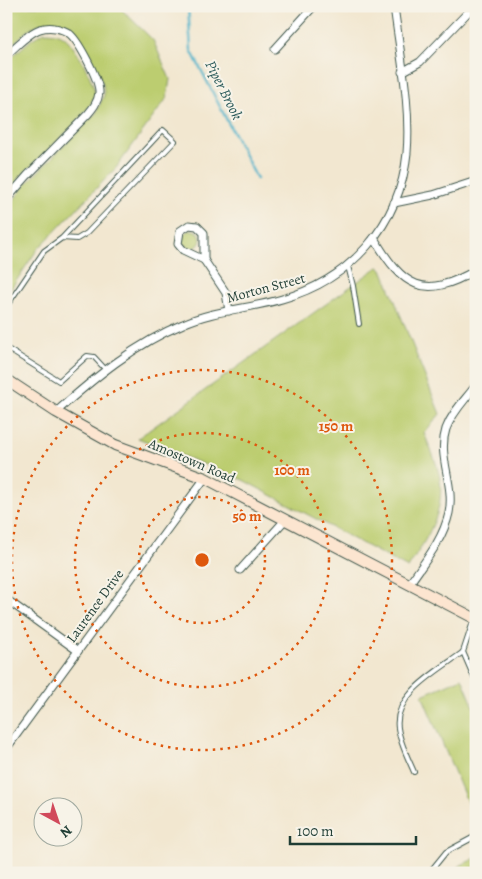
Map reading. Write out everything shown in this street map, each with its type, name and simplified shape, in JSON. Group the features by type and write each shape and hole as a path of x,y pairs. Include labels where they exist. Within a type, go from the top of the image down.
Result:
{"street":[{"path":"275,49 314,6"},
{"name":"Morton Street","path":"56,412 106,370 141,346 175,327 194,320 301,293 329,280 348,266 374,238 394,203 404,169 407,144 407,119 394,6"},
{"path":"402,72 420,62 474,6"},
{"path":"6,55 38,29 49,27 61,30 75,40 97,82 99,92 96,103 88,114 26,176 6,200"},
{"path":"394,203 434,195 476,181"},
{"path":"204,260 203,250 206,238 203,231 194,225 184,227 178,236 179,246 185,252 196,255 204,260 226,293 229,311"},
{"path":"374,238 394,269 405,279 423,286 436,287 449,284 476,270"},
{"name":"Amostown Road","path":"6,379 56,412 115,445 205,478 475,618"},
{"path":"410,583 434,548 447,520 451,493 443,448 445,434 453,416 476,385"},
{"name":"Laurence Drive","path":"6,748 205,478"},
{"path":"240,570 285,520"},
{"path":"6,599 78,651"}],"lane":[{"path":"6,307 44,251 62,238 163,130 175,141 87,233 77,239 62,238"},
{"path":"348,266 354,286 359,324"},
{"path":"6,348 58,380 87,356 94,357 106,370"},
{"path":"414,772 399,735 398,710 411,692 463,652 475,618"},
{"path":"463,652 476,682"},
{"path":"429,873 446,852 476,836"}],"green space":[{"path":"6,6 118,6 153,40 170,79 167,98 116,168 37,250 6,296 6,211 24,186 96,113 104,95 103,84 83,45 64,26 39,24 28,30 6,50"},
{"path":"44,32 59,34 73,46 88,72 95,95 81,117 6,194 6,62 32,39"},
{"path":"188,230 196,230 201,235 199,246 188,248 183,243 183,235"},
{"path":"378,267 382,269 440,414 424,433 439,474 440,500 428,535 408,568 243,480 138,438"},
{"path":"462,678 476,712 476,823 422,695"},
{"path":"476,858 476,867 464,873 452,873 461,865"}],"waterway":[{"name":"Piper Brook","path":"188,6 191,50 257,179"}]}
